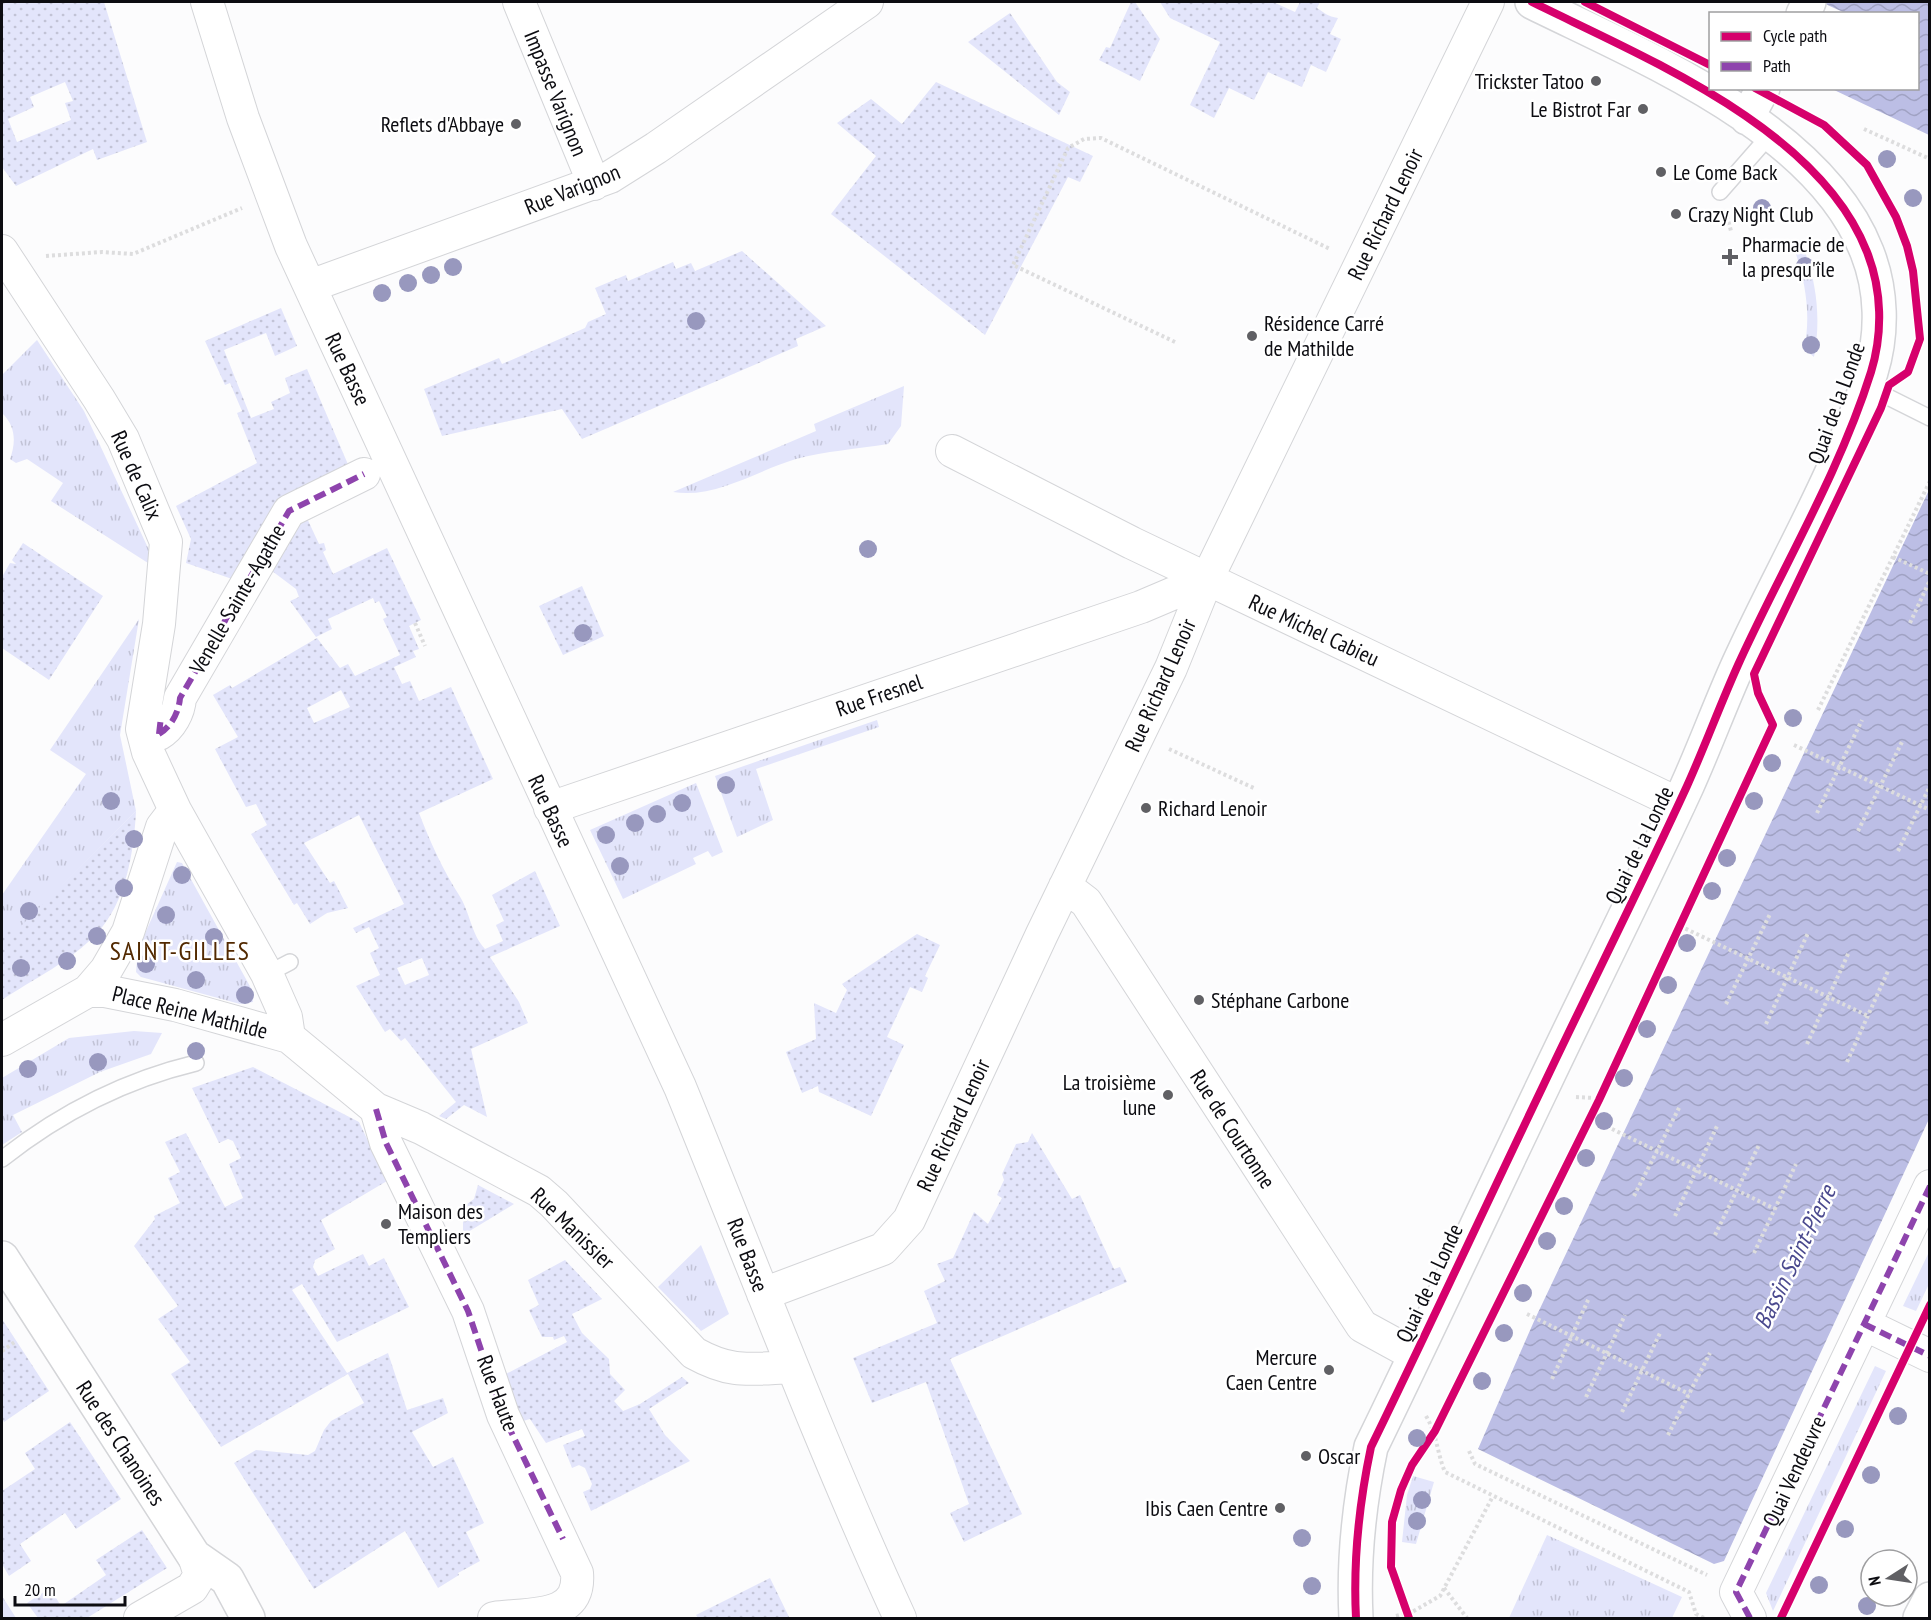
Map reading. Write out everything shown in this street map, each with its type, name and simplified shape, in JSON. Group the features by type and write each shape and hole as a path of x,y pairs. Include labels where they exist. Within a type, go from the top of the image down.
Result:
{"street":[{"name":"Rue Basse","path":"207,2 264,176 310,286 549,808 680,1087 791,1367 900,1618"},
{"name":"Impasse Varignon","path":"519,2 594,184"},
{"name":"Rue Varignon","path":"310,286 594,184 656,148 864,2"},
{"name":"Rue Richard Lenoir","path":"763,1294 883,1249 909,1220 1065,886 1171,668 1207,579 1488,2"},
{"name":"Quai de la Londe","path":"1356,1618 1354,1585 1360,1499 1371,1447 1679,804 1738,665 1850,430 1866,386 1879,338 1880,311 1868,255 1857,231 1824,185 1759,126 1715,97 1632,51 1532,2"},
{"path":"1759,126 1763,90"},
{"name":"Rue de Calix","path":"9,260 123,439 166,542 166,565 159,624 163,712"},
{"name":"Rue Michel Cabieu","path":"952,451 1207,579 1679,804"},
{"name":"Venelle Sainte-Agathe","path":"163,712 289,511 364,474"},
{"name":"Rue Fresnel","path":"549,808 1132,610 1207,579"},
{"name":"Place Reine Mathilde","path":"88,991 105,991 175,1005 289,1037 278,968 175,810 148,752 163,712"},
{"name":"Place Reine Mathilde","path":"2,1040 88,991 106,970 128,932 162,827 175,810"},
{"name":"Rue de Courtonne","path":"1065,886 1086,902 1362,1326 1415,1355"},
{"name":"Rue Manissier","path":"289,1037 376,1109 431,1133 539,1191 554,1203 694,1353 716,1365 737,1370 791,1367"},
{"name":"Rue Haute","path":"376,1109 386,1143 468,1311 503,1415 577,1573 578,1587 564,1610 553,1615 494,1618"},
{"name":"Quai Vendeuvre","path":"1743,1605 1864,1324 1929,1186"},
{"name":"Rue des Chanoines","path":"2,1258 194,1556 227,1579 248,1618"},
{"path":"1864,1324 1929,1356"},
{"path":"141,1618 192,1588 200,1575 194,1556"},
{"path":"1920,1618 1929,1599"}],"lane":[{"path":"1720,192 1759,126"},
{"path":"1866,386 1929,418"},
{"path":"2,1159 65,1116 126,1084 154,1073 196,1063"}],"path":[{"path":"1864,129 1929,159"},
{"path":"1175,342 1013,265 1068,148 1084,139 1101,138 1332,249"},
{"path":"9,260 102,252 132,254 246,206"},
{"path":"1818,710 1929,481"},
{"path":"1893,557 1929,574"},
{"path":"1910,622 1929,580"},
{"path":"415,623 425,646"},
{"path":"1817,813 1862,720"},
{"path":"1858,831 1903,740"},
{"path":"1164,746 1256,789"},
{"path":"1794,746 1929,810"},
{"path":"1898,851 1929,786"},
{"path":"1726,1004 1770,914"},
{"path":"1675,936 1684,916"},
{"path":"1680,926 1868,1016"},
{"path":"1766,1024 1808,933"},
{"path":"1807,1044 1849,952"},
{"path":"1847,1062 1888,971"},
{"path":"1594,1111 1604,1090"},
{"path":"1634,1196 1680,1106"},
{"path":"1675,1216 1717,1126"},
{"path":"1612,1129 1775,1209"},
{"path":"1715,1235 1759,1145"},
{"path":"1754,1253 1796,1164"},
{"path":"1552,1378 1590,1298"},
{"path":"1527,1314 1689,1394"},
{"path":"1586,1397 1625,1314"},
{"path":"1622,1412 1661,1330"},
{"path":"2,1351 22,1337"},
{"path":"1668,1435 1710,1353"},
{"path":"1423,1410 1435,1431 1444,1472 1689,1592 1695,1616 1704,1618"},
{"path":"1429,1440 1441,1421"},
{"path":"1468,1451 1475,1464 1743,1605"},
{"path":"1396,1616 1408,1616 1440,1596 1493,1496"},
{"path":"1444,1588 1467,1618"},
{"path":"1404,1604 1408,1616"}],"green space":[{"path":"2,2 104,2 147,142 97,160 93,149 16,186 2,167","holes":["65,82 73,101 65,103 71,120 17,142 8,119 34,107 30,97"]},
{"path":"1131,2 1135,2 1160,39 1140,81 1099,60 1106,47 1110,48"},
{"path":"1160,2 1273,2 1295,12 1300,2 1320,2 1317,8 1329,16 1338,18 1330,34 1341,39 1326,72 1311,65 1302,87 1268,72 1254,100 1229,88 1214,118 1190,105 1220,42 1170,18"},
{"path":"1010,13 1057,82 1070,92 1059,115 968,42"},
{"path":"936,82 1093,156 1080,182 1068,177 985,335 831,214 876,156 837,123 871,99 902,124"},
{"path":"1804,249 1817,302 1814,357 1804,349 1807,325 1806,301 1796,254"},
{"path":"742,251 826,326 796,339 798,346 582,439 562,409 442,436 424,389 499,358 502,364 585,328 588,322 606,314 595,288 626,275 628,281 673,262 676,269 691,263 695,271"},
{"path":"281,308 297,346 275,356 266,333 224,350 251,418 274,409 271,402 290,393 285,378 307,369 350,469 235,580 186,563 191,539 176,506 257,463 237,413 242,411 230,383 225,385 205,341"},
{"path":"37,340 84,411 149,550 148,563 51,501 63,483 27,459 16,463 10,459 13,435 10,423 2,413 2,375"},
{"path":"904,386 901,426 888,444 807,456 720,488 689,493 673,492 816,431 814,424"},
{"path":"305,514 319,544 324,543 326,550 323,552 333,574 387,548 421,620 409,626 419,649 413,651 416,657 394,667 402,684 410,681 419,701 451,687 493,779 419,813 432,845 485,949 503,941 496,925 504,921 492,895 535,871 560,926 490,957 519,1002 528,1023 471,1049 487,1117 464,1105 446,1119 439,1116 456,1102 405,1038 401,1041 390,1029 385,1032 356,986 380,975 370,953 379,948 369,927 356,933 353,928 404,904 359,815 304,843 330,883 334,881 348,908 327,913 310,924 297,903 294,905 251,834 267,825 256,804 246,807 215,749 238,737 213,695 230,685 232,688 317,638 340,668 348,664 355,676 400,655 383,619 387,617 379,601 375,603 373,598 328,619 332,629 316,637 290,601 299,597 296,589 268,568","holes":["341,690 350,707 314,723 307,708","422,958 429,975 405,985 397,968"]},
{"path":"23,543 103,596 49,680 2,648 2,577 10,563 16,564 12,560"},
{"path":"582,586 604,636 563,655 539,606"},
{"path":"139,619 120,735 136,811 17,931 2,931 2,895 86,774 50,750"},
{"path":"877,720 879,727 756,769 773,820 737,837 715,776"},
{"path":"696,783 723,852 712,857 708,851 693,858 696,864 623,899 590,830"},
{"path":"136,811 127,876 122,892 107,921 76,952 2,1000 2,931 17,930"},
{"path":"177,862 182,863 252,990 253,1002 240,1004 141,977 136,972 138,949"},
{"path":"917,934 940,945 925,976 928,978 922,992 910,987 887,1037 904,1045 871,1116 819,1092 818,1086 802,1093 786,1052 816,1039 814,1003 836,1013 847,990 842,984"},
{"path":"134,1031 162,1033 151,1054 100,1072 13,1115 22,1132 2,1145 2,1078 69,1038"},
{"path":"253,1067 359,1122 387,1181 321,1220 335,1249 315,1260 313,1267 318,1276 363,1254 369,1266 384,1258 409,1307 337,1342 302,1284 292,1290 347,1373 388,1353 407,1410 443,1398 448,1413 412,1432 433,1467 453,1457 484,1523 466,1532 480,1561 458,1573 459,1575 438,1588 405,1531 314,1589 234,1463 256,1450 308,1455 315,1451 324,1430 331,1421 364,1403 348,1374 221,1447 171,1374 190,1362 158,1319 178,1306 134,1246 155,1219 154,1216 180,1203 168,1178 180,1172 165,1142 186,1133 225,1207 243,1198 229,1164 241,1158 233,1141 228,1139 219,1143 192,1088"},
{"path":"1032,1133 1072,1199 1080,1195 1114,1269 1120,1267 1127,1282 950,1359 1022,1514 964,1542 950,1513 969,1504 926,1382 872,1403 853,1358 937,1323 924,1291 945,1281 937,1264 953,1258 974,1212 988,1224 1002,1198 997,1195 1004,1180 1002,1174 1016,1144 1028,1142"},
{"path":"478,1185 514,1204 463,1235 463,1214 460,1209 474,1199"},
{"path":"701,1245 729,1314 701,1331 658,1287"},
{"path":"1929,1252 1929,1284 1916,1311 1903,1306"},
{"path":"565,1260 602,1299 572,1314 582,1333 609,1359 610,1374 625,1390 614,1401 623,1411 640,1404 682,1377 689,1383 649,1409 665,1435 690,1461 591,1511 583,1492 590,1489 592,1484 585,1468 579,1465 572,1468 563,1445 585,1436 582,1429 546,1443 530,1419 523,1421 504,1375 567,1342 564,1336 554,1340 553,1337 542,1337 529,1310 539,1305 528,1280"},
{"path":"2,1319 49,1391 4,1422 2,1418"},
{"path":"1875,1366 1886,1371 1773,1611 1766,1593"},
{"path":"70,1422 121,1499 76,1529 65,1513 20,1544 31,1561 9,1576 2,1564 2,1491 35,1469 25,1453"},
{"path":"1413,1476 1434,1482 1416,1544 1402,1542 1407,1495"},
{"path":"142,1530 167,1568 87,1618 38,1618 27,1603 50,1588 61,1606 106,1575 96,1560"},
{"path":"1547,1535 1682,1597 1672,1618 1509,1618"},
{"path":"770,1578 789,1617 698,1618 696,1615"},
{"path":"2,1596 16,1618 2,1618"}],"water":[{"path":"1821,2 1929,2 1929,135 1834,90 1919,90 1919,12 1843,12"},
{"name":"Bassin Saint-Pierre","path":"1929,490 1929,1119 1724,1561 1714,1564 1478,1449 1535,1319"}],"marked path":[{"path":"159,734 174,719 180,698 289,511 364,474"},
{"path":"159,734 161,717"},
{"path":"376,1109 386,1143 468,1311 503,1415 563,1539"},
{"path":"1750,1618 1736,1592 1930,1186"},
{"path":"1864,1324 1930,1356"}],"cycle path":[{"path":"1356,1618 1355,1575 1358,1532 1371,1447 1670,823 1738,665 1843,447 1871,372 1878,342 1878,296 1867,252 1843,208 1810,168 1769,133 1723,101 1624,47 1532,2"},
{"path":"1585,2 1709,64"},
{"path":"1409,1618 1391,1567 1392,1522 1401,1490 1412,1465 1435,1431 1599,1100 1773,725 1758,693 1754,674 1881,408 1889,385 1908,372 1920,339 1913,271 1907,246 1896,217 1867,165 1824,125 1759,90"},
{"path":"1781,1618 1930,1305"}],"place":[{"name":"Trickster Tatoo","path":"1596,81"},
{"name":"Le Bistrot Far","path":"1643,109"},
{"name":"Reflets d'Abbaye","path":"516,124"},
{"name":"Le Come Back","path":"1661,172"},
{"name":"Crazy Night Club","path":"1676,214"},
{"name":"Pharmacie de la presqu'île","path":"1730,257"},
{"name":"Résidence Carré de Mathilde","path":"1252,336"},
{"name":"Richard Lenoir","path":"1146,808"},
{"name":"Stéphane Carbone","path":"1199,1000"},
{"name":"La troisième lune","path":"1168,1095"},
{"name":"Maison des Templiers","path":"386,1224"},
{"name":"Mercure Caen Centre","path":"1329,1370"},
{"name":"Oscar","path":"1306,1456"},
{"name":"Ibis Caen Centre","path":"1280,1508"}],"district":[{"name":"SAINT-GILLES","path":"180,951"}]}
